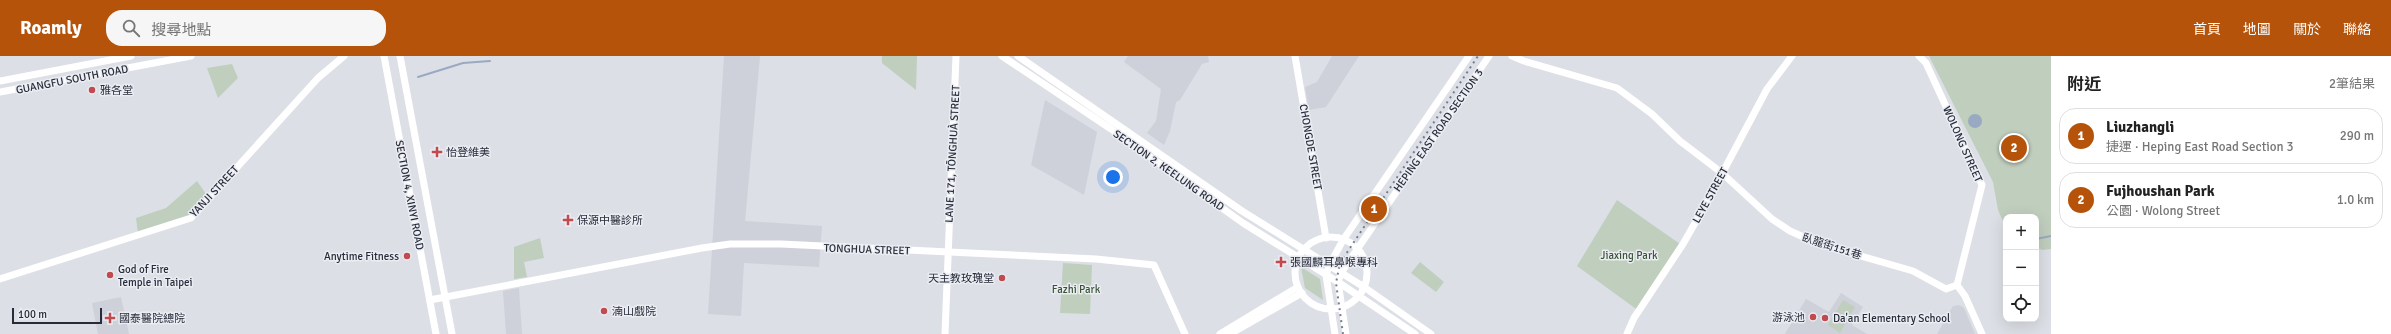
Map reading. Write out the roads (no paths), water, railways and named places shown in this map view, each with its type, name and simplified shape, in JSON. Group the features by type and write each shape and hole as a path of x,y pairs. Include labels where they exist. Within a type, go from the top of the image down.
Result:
{"street":[{"name":"GUANGFU SOUTH ROAD","path":"0,81 131,56"},
{"name":"GUANGFU SOUTH ROAD","path":"0,92 191,56"},
{"name":"YANJI STREET","path":"0,279 191,218 318,78 344,56"},
{"name":"SECTION 4, XINYI ROAD","path":"384,56 436,334"},
{"name":"SECTION 4, XINYI ROAD","path":"400,56 452,334"},
{"name":"LANE 171, TŌNGHUÀ STREET","path":"945,334 947,252 956,56"},
{"name":"SECTION 2, KEELUNG ROAD","path":"1002,56 1111,129 1243,223 1338,282 1415,334"},
{"name":"SECTION 2, KEELUNG ROAD","path":"1018,56 1242,211 1304,248 1341,274 1364,287 1431,334"},
{"name":"CHONGDE STREET","path":"1295,56 1326,238"},
{"name":"HEPING EAST ROAD SECTION 3","path":"1335,334 1326,275 1329,266 1343,240 1469,56"},
{"name":"HEPING EAST ROAD SECTION 3","path":"1346,334 1338,282 1341,274 1489,56"},
{"name":"臥龍街151巷","path":"1512,56 1524,61 1617,88 1652,114 1680,141 1722,173 1772,219 1805,240 1913,271 1946,289 1957,285"},
{"name":"LEYE STREET","path":"1626,334 1637,314 1683,244 1767,89 1792,56"},
{"name":"WOLONG STREET","path":"1919,56 1926,63 1982,185 1957,285"},
{"path":"1326,238 1343,240 1357,249 1366,265 1367,277 1359,296 1342,307 1331,309 1314,305 1300,290 1295,275 1298,257 1304,248 1314,241 1326,238"},
{"name":"TONGHUA STREET","path":"430,300 508,284 730,244 947,252 1096,259 1154,265 1185,334"},
{"path":"1957,285 1964,296 1982,334"},
{"path":"1220,334 1300,290"},
{"path":"1230,334 1300,290"}],"water":[{"path":"1972,114 1978,114 1982,118 1982,124 1978,128 1972,128 1968,124 1968,118"}],"waterway":[{"path":"418,77 463,63 490,61"},
{"path":"2039,238 2051,236"}],"railway":[{"path":"1343,334 1336,283 1340,263 1478,56"}],"place":[{"name":"雅各堂","path":"92,90"},
{"name":"Fujhoushan Park","path":"2014,148"},
{"name":"怡登維美","path":"437,152"},
{"name":"Liuzhangli","path":"1374,209"},
{"name":"保源中醫診所","path":"568,220"},
{"name":"Anytime Fitness","path":"407,256"},
{"name":"張國麟耳鼻喉專科","path":"1281,262"},
{"name":"God of Fire Temple in Taipei","path":"110,275"},
{"name":"天主教玫瑰堂","path":"1002,278"},
{"name":"湳山戲院","path":"604,311"},
{"name":"游泳池","path":"1813,317"},
{"name":"國泰醫院總院","path":"110,318"},
{"name":"Da'an Elementary School","path":"1825,318"}],"park label":[{"name":"Jiaxing Park","path":"1629,255"},
{"name":"Fazhi Park","path":"1076,289"}]}
